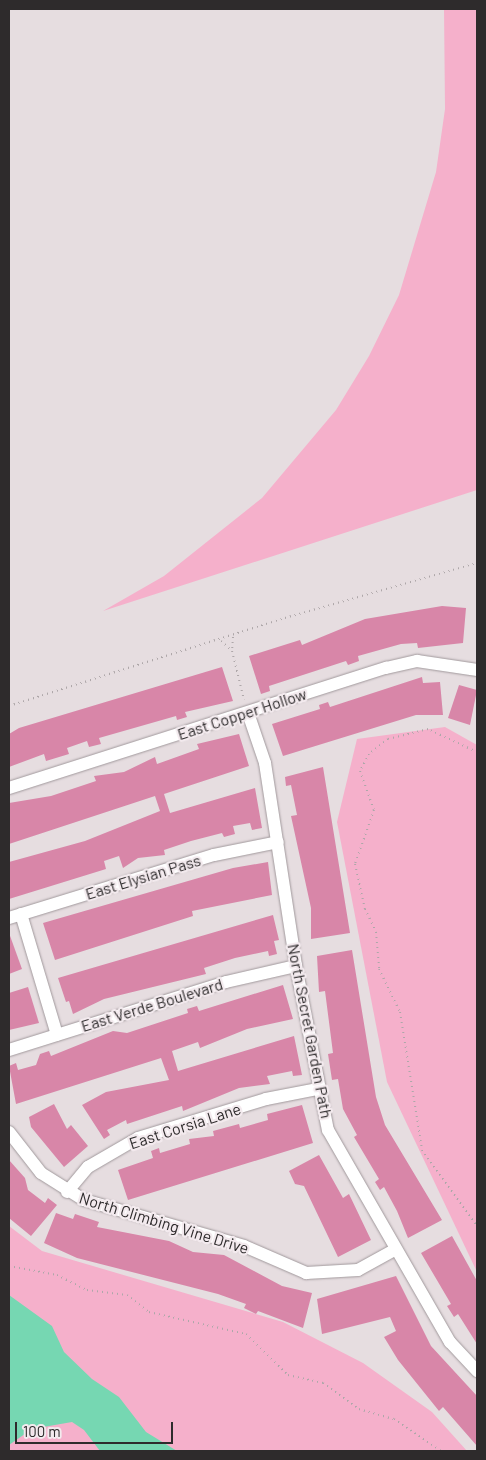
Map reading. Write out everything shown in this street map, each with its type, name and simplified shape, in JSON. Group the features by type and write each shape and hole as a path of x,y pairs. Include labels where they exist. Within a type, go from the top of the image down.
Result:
{"street":[{"name":"East Copper Hollow","path":"9,788 417,661 452,663 477,670"},
{"name":"North Secret Garden Path","path":"248,713 265,764 296,966 318,1089 328,1130 450,1342 477,1371"},
{"name":"East Elysian Pass","path":"15,916 214,855 278,842"},
{"path":"15,916 57,1035"},
{"name":"East Verde Boulevard","path":"9,1050 226,982 296,966"},
{"name":"East Corsia Lane","path":"67,1192 88,1167 138,1138 266,1099 318,1089"},
{"name":"North Climbing Vine Drive","path":"9,1132 41,1173 67,1192 124,1213 244,1246 306,1273 358,1270 396,1249"}],"path":[{"path":"9,706 477,563"},
{"path":"233,637 232,651 248,713"},
{"path":"222,640 232,651"},
{"path":"477,752 428,730 388,740 369,754 360,770 374,810 355,864 365,909 376,932 379,969 400,1012 422,1150 477,1226"},
{"path":"9,1266 57,1275 87,1290 127,1295 149,1312 246,1334 288,1375 323,1383 359,1409 394,1420 441,1451"}],"shaded area":[{"path":"444,9 477,9 477,490 103,611 164,576 262,498 336,410 369,356 399,295 436,172 445,109"},
{"path":"445,727 477,745 477,1272 387,1082 337,822 357,739"},
{"path":"9,1226 42,1251 283,1322 363,1363 432,1412 467,1451 9,1451"},
{"path":"9,1295 52,1326 64,1352 92,1379 119,1397 146,1432 177,1451 100,1451 84,1430 72,1422 32,1429 9,1445"}],"building":[{"path":"442,606 466,608 463,643 418,648 417,643 401,644 358,656 359,661 348,665 346,661 269,686 270,691 261,694 249,656 300,640 302,645 365,619"},
{"path":"222,667 233,701 185,712 187,717 177,720 176,716 99,738 101,744 89,747 87,741 67,748 69,754 46,761 44,754 9,767 9,734 19,728"},
{"path":"422,677 423,683 440,682 443,715 416,715 283,756 272,724 320,709 319,705 328,702 330,707"},
{"path":"459,685 477,690 470,725 448,718"},
{"path":"239,734 249,766 164,794 170,813 255,788 262,828 252,830 250,823 233,826 235,834 224,837 222,833 191,841 164,850 165,855 138,858 123,868 119,856 104,861 106,869 9,899 9,862 85,841 160,811 155,796 9,844 9,803 51,796 96,781 94,776 124,772 155,757 157,764 199,749 197,744"},
{"path":"323,767 350,933 311,939 311,908 291,816 297,815 291,785 286,786 285,777"},
{"path":"268,862 272,895 192,911 193,916 55,960 43,923 233,868"},
{"path":"273,915 279,940 274,941 277,954 269,956 268,951 235,958 204,968 206,974 104,999 73,1014 69,1001 66,1002 58,978"},
{"path":"9,933 22,969 9,974"},
{"path":"352,950 376,1097 385,1125 442,1220 408,1238 397,1211 384,1187 380,1190 375,1182 379,1179 354,1137 357,1135 343,1109 338,1079 332,1080 328,1054 333,1053 325,991 319,992 317,956"},
{"path":"283,985 293,1019 247,1029 200,1048 198,1042 172,1051 178,1071 294,1036 302,1075 293,1076 292,1071 267,1076 270,1084 239,1088 183,1111 182,1106 127,1124 126,1120 107,1130 110,1135 104,1139 82,1105 106,1092 169,1080 161,1058 16,1104 9,1066 16,1063 18,1070 36,1065 40,1054 49,1051 51,1056 113,1031 127,1033 188,1013 187,1009 197,1006 199,1011"},
{"path":"28,987 39,1023 9,1030 9,993"},
{"path":"54,1104 67,1129 71,1125 88,1146 64,1167 31,1127 29,1117"},
{"path":"302,1105 313,1143 128,1200 118,1170 153,1158 151,1151 159,1148 160,1153 190,1144 189,1139 214,1136 213,1131 239,1124 240,1128 268,1120 267,1114"},
{"path":"319,1155 343,1198 349,1194 371,1240 338,1257 304,1186 295,1184 289,1171"},
{"path":"9,1160 25,1178 28,1190 45,1203 48,1198 57,1205 31,1236 9,1218"},
{"path":"56,1213 73,1219 75,1214 99,1222 97,1227 169,1241 193,1252 224,1255 282,1286 312,1293 303,1328 258,1311 256,1314 244,1308 246,1304 218,1294 77,1258 44,1243"},
{"path":"452,1236 477,1281 477,1344 458,1314 454,1317 447,1306 451,1304 421,1253"},
{"path":"396,1276 431,1346 477,1396 477,1446 443,1407 439,1411 398,1360 384,1337 396,1331 390,1317 322,1334 317,1299"}]}
